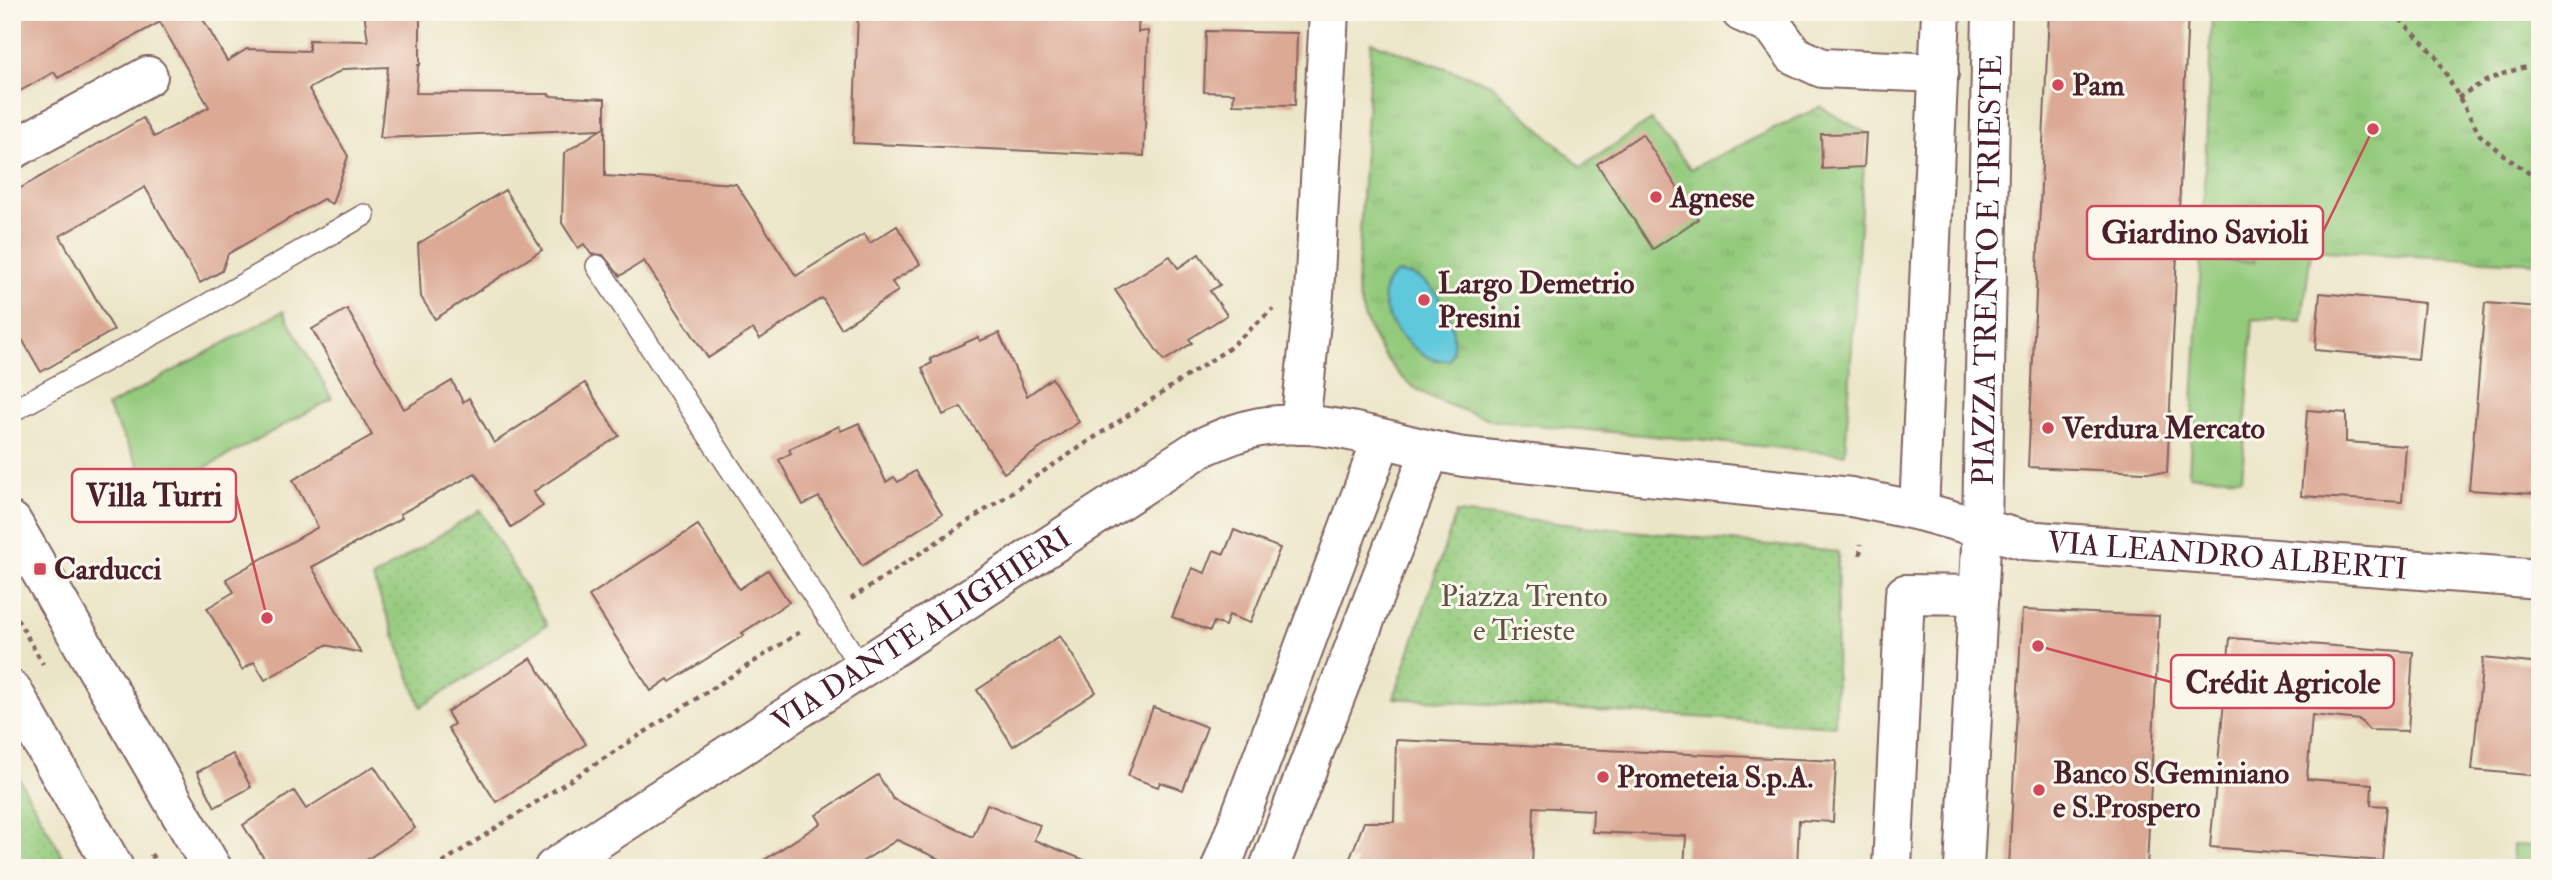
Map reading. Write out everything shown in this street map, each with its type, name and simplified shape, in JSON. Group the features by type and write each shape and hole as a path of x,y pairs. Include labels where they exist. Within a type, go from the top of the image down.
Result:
{"street":[{"path":"1329,12 1314,294 1300,425 1340,429 1430,452 1851,497 1919,511"},
{"name":"PIAZZA TRENTO E TRIESTE","path":"1919,511 1941,12"},
{"name":"PIAZZA TRENTO E TRIESTE","path":"1964,868 1982,527 1992,12"},
{"name":"PIAZZA TRENTO E TRIESTE","path":"1766,17 1794,55 1822,68 1939,73"},
{"path":"12,150 148,76"},
{"name":"VIA DANTE ALIGHIERI","path":"554,868 1200,448 1236,433 1266,426 1300,425"},
{"path":"1221,868 1382,439"},
{"path":"1269,868 1430,452"},
{"name":"VIA LEANDRO ALBERTI","path":"1919,511 2024,540 2540,579"},
{"path":"12,522 212,868"},
{"path":"1892,868 1905,594 1979,595"},
{"path":"12,690 114,868"}],"lane":[{"path":"12,411 205,306 364,215"},
{"path":"597,266 861,667"},
{"path":"1245,807 1287,822"}],"path":[{"path":"2393,12 2436,56 2480,135 2540,181"},
{"path":"2458,98 2491,77 2517,68 2540,65"},
{"path":"435,868 827,615 1228,349 1279,303"},
{"path":"1860,555 1861,544"}],"green space":[{"path":"2212,12 2540,12 2540,263 2255,247 2254,262 2201,260"},
{"path":"1371,42 1491,84 1581,167 1651,120 1691,169 1820,107 1866,133 1845,454 1495,421 1429,396 1408,382 1386,359 1370,331 1357,287","holes":["1432,290 1449,319 1453,352 1425,355 1405,339 1388,316"]},
{"path":"2255,247 2311,250 2302,321 2253,319 2242,478 2189,475 2201,260 2254,262"},
{"path":"283,311 332,399 155,495 107,407"},
{"path":"480,510 547,625 421,707 373,578"},
{"name":"Piazza Trento e Trieste","path":"1456,513 1838,552 1835,726 1394,698"},
{"path":"12,766 69,868 12,868"},
{"path":"2513,845 2540,846 2540,868 2512,868"}],"water":[{"path":"1398,273 1412,275 1424,282 1441,300 1451,324 1453,337 1449,360 1435,360 1422,354 1410,345 1391,320 1385,307 1384,294 1387,282"}],"building":[{"path":"19,12 199,12 227,61 247,49 309,51 309,40 368,41 364,12 420,12 420,65 416,93 549,94 605,99 605,176 736,184 796,276 864,234 870,243 897,226 920,264 892,282 898,291 841,328 822,298 760,339 753,329 708,358 644,261 620,276 603,255 591,254 584,244 578,248 562,223 564,153 602,129 380,138 388,67 344,69 309,89 348,156 332,204 323,199 228,254 222,271 200,283 145,187 60,236 114,330 41,372 12,322 12,193 143,118 154,137 209,107 160,22 58,78 54,72 13,95"},
{"path":"858,12 986,17 986,12 1139,12 1138,32 1148,31 1144,156 853,143"},
{"path":"2049,12 2188,12 2167,473 2028,467"},
{"path":"1206,31 1297,33 1295,105 1233,104 1234,93 1204,92"},
{"path":"1866,133 1864,167 1822,169 1821,134"},
{"path":"1642,134 1698,219 1653,249 1597,164"},
{"path":"505,190 542,250 435,319 421,297 418,244"},
{"path":"1199,254 1220,285 1210,291 1227,315 1189,339 1192,343 1164,361 1115,290 1170,256 1178,268"},
{"path":"2320,293 2424,303 2418,359 2315,350"},
{"path":"2485,303 2540,307 2540,441 2536,494 2469,490"},
{"path":"347,309 404,409 452,381 463,402 469,398 494,443 585,383 619,436 533,492 543,506 511,527 475,473 400,514 402,518 312,567 361,653 326,645 265,680 254,662 242,670 207,608 234,592 226,579 318,527 293,480 372,435 312,329"},
{"path":"999,333 1027,396 1052,378 1079,422 1004,473 961,407 943,415 922,368 932,363 930,359 978,337 980,341"},
{"path":"2307,410 2346,413 2346,442 2406,446 2402,502 2301,496"},
{"path":"859,423 886,482 894,477 898,482 915,471 942,514 862,566 819,497 803,505 779,460 791,453 789,449 839,426 841,431"},
{"path":"698,525 739,589 768,570 789,602 742,633 744,635 651,691 589,596"},
{"path":"1234,530 1280,548 1250,623 1229,615 1225,626 1214,622 1210,631 1172,617 1192,568 1205,573 1214,550 1224,554"},
{"path":"2022,610 2159,616 2147,868 2009,868"},
{"path":"1060,636 1096,692 1013,746 977,690"},
{"path":"2230,638 2413,652 2408,731 2369,730 2360,720 2312,715 2307,779 2372,784 2371,805 2387,806 2382,861 2210,847"},
{"path":"531,658 586,744 496,802 448,728 454,724 447,712"},
{"path":"2483,658 2540,664 2540,776 2472,770"},
{"path":"1153,707 1207,727 1183,790 1160,782 1158,787 1128,776"},
{"path":"1396,740 1836,761 1833,822 1799,820 1797,868 1684,868 1686,836 1592,832 1593,810 1534,807 1532,868 1355,868 1357,861 1349,861 1364,822 1394,822"},
{"path":"233,754 251,787 215,807 197,772"},
{"path":"374,766 415,828 354,868 270,868 243,825 294,791 306,809"},
{"path":"878,775 893,799 973,837 987,804 1040,825 1034,840 1099,868 959,868 897,840 852,868 752,868 821,823 816,815"}],"place":[{"name":"Pam","path":"2058,85"},
{"name":"Giardino Savioli","path":"2373,129"},
{"name":"Agnese","path":"1656,197"},
{"name":"Largo Demetrio Presini","path":"1424,300"},
{"name":"Verdura Mercato","path":"2048,428"},
{"name":"Carducci","path":"40,569"},
{"name":"Villa Turri","path":"267,618"},
{"name":"Crédit Agricole","path":"2038,646"},
{"name":"Prometeia S.p.A.","path":"1603,777"},
{"name":"Banco S.Geminiano e S.Prospero","path":"2039,790"}]}
